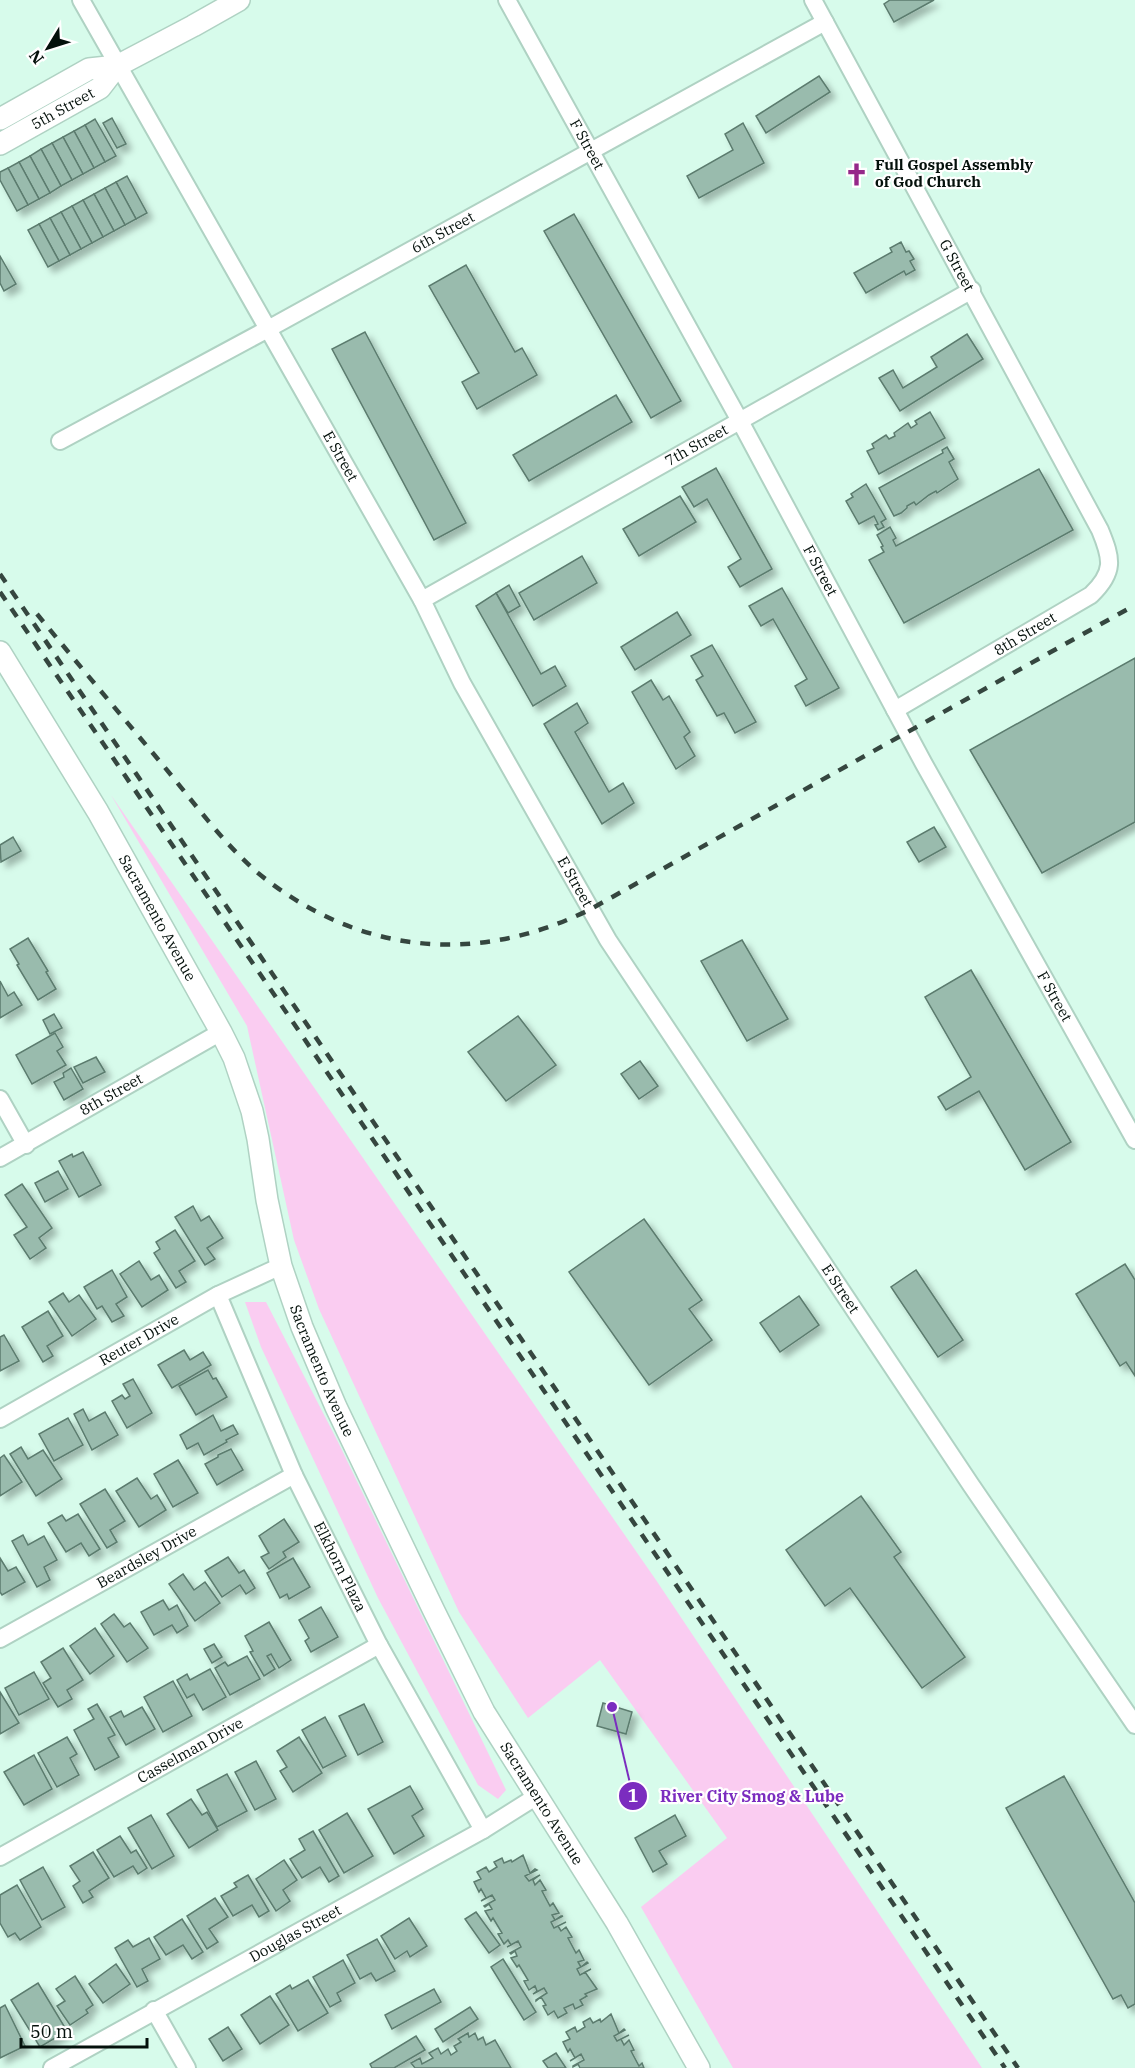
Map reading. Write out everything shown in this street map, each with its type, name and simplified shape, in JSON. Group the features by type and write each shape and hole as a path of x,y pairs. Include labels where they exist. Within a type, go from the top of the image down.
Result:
{"main road":[{"name":"5th Street","path":"0,119 89,69 117,66 239,0"},
{"name":"5th Street","path":"0,144 100,88 117,66"},
{"name":"Sacramento Avenue","path":"0,652 98,812 234,1058 252,1111 281,1266 302,1327 336,1407 428,1600 484,1712 617,1923 699,2068"}],"street":[{"name":"E Street","path":"81,0 422,600 462,683 608,940 971,1485 1135,1725"},
{"name":"F Street","path":"507,0 740,421 896,710 1135,1140"},
{"name":"G Street","path":"813,0 1100,530"},
{"name":"6th Street","path":"60,441 592,152 825,22"},
{"name":"7th Street","path":"422,600 972,290"},
{"name":"8th Street","path":"896,710 1091,595 1102,584 1110,569 1109,552 1100,530"},
{"name":"8th Street","path":"0,1158 221,1032"},
{"path":"0,1099 26,1145"},
{"name":"Reuter Drive","path":"0,1419 218,1295 281,1266"},
{"name":"Elkhorn Plaza","path":"218,1295 294,1475 379,1645 483,1830"},
{"name":"Beardsley Drive","path":"0,1639 294,1475"},
{"name":"Casselman Drive","path":"0,1857 379,1645"},
{"name":"Douglas Street","path":"52,2068 483,1830 537,1796"},
{"path":"154,2010 187,2068"}],"shaded area":[{"path":"111,795 656,1580 982,2068 733,2068 641,1907 727,1838 600,1660 528,1718 459,1612 319,1309 294,1240 247,1026"},
{"path":"245,1302 266,1302 338,1442 506,1790 498,1799 478,1785 378,1598 261,1347"}],"building":[{"path":"890,0 934,0 894,22 884,4"},
{"path":"819,76 830,92 766,133 756,116"},
{"path":"112,118 126,144 117,148 103,123"},
{"path":"95,119 116,156 105,162 85,125"},
{"path":"743,123 764,163 699,198 687,176 733,150 725,134"},
{"path":"85,125 105,162 94,168 74,131"},
{"path":"74,131 94,168 83,174 63,137"},
{"path":"63,137 83,174 72,180 52,143"},
{"path":"52,143 72,180 61,186 41,149"},
{"path":"41,149 61,186 50,193 30,156"},
{"path":"30,156 50,193 39,199 19,162"},
{"path":"19,162 39,199 28,205 8,168"},
{"path":"8,168 28,205 17,211 0,180 0,172"},
{"path":"127,176 147,213 136,219 116,182"},
{"path":"116,182 136,219 125,225 105,188"},
{"path":"105,188 125,225 114,231 94,194"},
{"path":"94,194 114,231 103,237 83,200"},
{"path":"83,200 103,237 92,243 72,206"},
{"path":"72,206 92,243 81,249 61,212"},
{"path":"61,212 81,249 70,255 50,218"},
{"path":"574,214 681,401 651,418 544,231"},
{"path":"50,218 70,255 59,261 39,224"},
{"path":"39,224 59,261 48,267 28,230"},
{"path":"901,242 906,252 909,251 914,259 910,261 915,270 906,275 904,271 866,293 854,273 892,252 890,248"},
{"path":"0,256 16,284 4,291 0,283"},
{"path":"466,265 515,352 522,348 537,375 477,409 462,382 479,373 429,286"},
{"path":"365,332 466,523 434,540 332,349"},
{"path":"967,334 983,359 900,411 879,378 893,370 903,388 937,367 931,357"},
{"path":"616,395 632,422 529,481 513,455"},
{"path":"930,412 945,438 879,474 867,451 874,448 872,444 886,435 889,439 895,436 894,433 908,423 911,428 917,424 915,421"},
{"path":"947,447 954,459 949,462 958,479 916,505 914,502 907,506 901,513 894,516 879,488 943,453 942,450"},
{"path":"716,468 772,569 740,587 728,567 741,559 707,499 694,507 682,487"},
{"path":"1039,469 1073,530 904,623 869,560 884,552 877,535 890,527 896,538 893,540 896,546"},
{"path":"866,484 886,519 881,522 884,527 878,530 874,516 859,524 846,501 853,497 851,494"},
{"path":"680,496 696,522 639,556 623,529"},
{"path":"582,556 597,583 534,620 519,593"},
{"path":"509,585 520,606 508,613 496,593"},
{"path":"782,588 839,688 806,706 795,686 807,679 773,619 761,626 749,606"},
{"path":"496,593 541,674 555,666 566,686 533,706 476,606"},
{"path":"677,612 691,635 635,670 621,647"},
{"path":"712,645 756,722 735,733 724,713 717,716 696,680 703,676 691,656"},
{"path":"1135,658 1135,822 1042,873 970,750"},
{"path":"651,680 663,700 669,696 690,732 684,737 695,756 676,769 632,692"},
{"path":"577,703 588,723 575,732 609,792 623,783 634,803 602,824 544,724"},
{"path":"934,827 946,847 919,862 907,842"},
{"path":"13,837 21,851 1,862 0,845"},
{"path":"28,938 56,989 38,1000 10,949"},
{"path":"742,940 788,1019 747,1041 701,961"},
{"path":"971,970 1071,1142 1025,1170 979,1091 946,1110 938,1097 971,1077 925,997"},
{"path":"0,981 8,996 14,992 22,1005 0,1018"},
{"path":"54,1014 62,1028 50,1034 43,1020"},
{"path":"518,1016 556,1065 506,1101 468,1052"},
{"path":"55,1033 63,1047 57,1051 66,1065 32,1084 16,1055"},
{"path":"96,1057 105,1072 83,1083 74,1067"},
{"path":"640,1061 658,1086 639,1099 621,1074"},
{"path":"71,1068 83,1089 64,1100 54,1082 64,1077 63,1073"},
{"path":"83,1152 101,1185 79,1197 59,1161 72,1154 73,1157"},
{"path":"58,1171 68,1189 45,1202 35,1183"},
{"path":"22,1184 52,1228 39,1238 46,1248 30,1259 14,1235 27,1227 5,1195"},
{"path":"193,1206 201,1221 209,1216 223,1238 207,1248 215,1259 205,1265 175,1217"},
{"path":"644,1219 702,1300 689,1309 712,1340 649,1385 569,1272"},
{"path":"175,1230 195,1261 179,1271 186,1282 176,1288 154,1253 160,1249 156,1242"},
{"path":"139,1261 151,1280 159,1275 168,1290 142,1307 120,1274"},
{"path":"1125,1264 1135,1280 1135,1376 1126,1362 1120,1366 1076,1294"},
{"path":"112,1270 127,1297 116,1304 124,1316 112,1322 102,1306 97,1309 84,1287"},
{"path":"916,1270 963,1340 938,1357 891,1287"},
{"path":"63,1293 69,1302 79,1295 96,1319 72,1336 49,1302"},
{"path":"799,1296 819,1325 780,1352 760,1323"},
{"path":"48,1311 63,1336 47,1346 53,1356 43,1362 22,1327"},
{"path":"4,1335 19,1361 0,1371 0,1337"},
{"path":"184,1350 190,1360 203,1352 211,1365 172,1388 158,1365"},
{"path":"208,1370 213,1379 216,1378 227,1397 196,1415 179,1386"},
{"path":"133,1379 152,1413 127,1428 112,1401 122,1395 125,1399 130,1396 123,1384"},
{"path":"83,1409 89,1421 105,1412 118,1435 92,1450 74,1414"},
{"path":"213,1415 221,1431 233,1425 238,1434 204,1455 198,1443 187,1449 180,1435"},
{"path":"68,1418 83,1445 54,1461 39,1434"},
{"path":"21,1447 28,1459 43,1450 62,1479 36,1496 10,1454"},
{"path":"231,1449 243,1470 217,1485 205,1464"},
{"path":"4,1455 22,1482 0,1496 0,1458"},
{"path":"178,1460 198,1493 173,1507 154,1474"},
{"path":"137,1478 151,1499 157,1495 166,1510 139,1527 116,1491"},
{"path":"105,1489 125,1521 110,1530 117,1542 107,1548 80,1504"},
{"path":"861,1496 901,1552 894,1557 965,1657 922,1688 850,1588 825,1606 786,1550"},
{"path":"78,1514 100,1549 89,1556 81,1543 66,1552 48,1523 62,1515 66,1521"},
{"path":"284,1519 299,1542 283,1552 286,1557 269,1569 261,1557 269,1553 259,1536"},
{"path":"23,1535 28,1545 44,1536 57,1560 44,1567 50,1580 37,1587 12,1541"},
{"path":"228,1557 239,1573 244,1570 255,1588 246,1594 240,1585 222,1597 205,1571"},
{"path":"0,1558 8,1571 16,1567 25,1582 2,1595 0,1592"},
{"path":"293,1558 310,1587 289,1599 287,1594 280,1598 267,1573"},
{"path":"183,1574 194,1590 205,1582 220,1603 195,1621 169,1584"},
{"path":"163,1600 169,1610 177,1605 188,1626 177,1633 172,1625 154,1635 141,1612"},
{"path":"321,1607 338,1637 311,1652 305,1641 309,1638 299,1620"},
{"path":"114,1614 124,1627 130,1623 148,1648 127,1662 101,1624"},
{"path":"269,1622 291,1660 279,1668 271,1654 267,1656 275,1669 264,1676 250,1652 253,1651 245,1636"},
{"path":"95,1628 114,1656 90,1674 70,1646"},
{"path":"214,1644 222,1657 212,1663 204,1649"},
{"path":"63,1648 83,1680 67,1690 72,1699 58,1707 43,1683 51,1678 41,1662"},
{"path":"247,1656 260,1679 230,1695 215,1668 225,1662 228,1666"},
{"path":"210,1669 226,1697 203,1710 194,1694 187,1698 177,1680 187,1674 190,1680"},
{"path":"34,1672 49,1699 19,1715 5,1688"},
{"path":"173,1681 192,1716 163,1732 144,1697"},
{"path":"0,1692 19,1723 0,1734"},
{"path":"603,1703 632,1712 626,1734 597,1726"},
{"path":"97,1704 115,1735 108,1738 119,1757 95,1770 74,1730 94,1719 88,1709"},
{"path":"364,1704 383,1742 358,1755 339,1716"},
{"path":"142,1707 155,1729 126,1745 110,1717 121,1711 124,1717"},
{"path":"325,1717 346,1756 323,1768 302,1730"},
{"path":"67,1737 77,1754 70,1758 79,1775 57,1787 38,1753"},
{"path":"299,1737 322,1773 293,1792 280,1771 287,1767 277,1751"},
{"path":"34,1755 52,1789 24,1805 4,1772"},
{"path":"256,1761 276,1799 255,1810 235,1772"},
{"path":"227,1774 247,1811 217,1827 197,1790"},
{"path":"1064,1776 1135,1903 1135,2004 1128,2008 1121,1995 1113,1999 1006,1808"},
{"path":"410,1786 423,1809 412,1816 424,1836 394,1854 368,1809"},
{"path":"191,1799 202,1815 207,1812 218,1830 189,1848 167,1814"},
{"path":"347,1813 373,1856 344,1873 319,1830"},
{"path":"151,1815 174,1856 152,1869 128,1828"},
{"path":"675,1815 686,1836 659,1851 667,1864 653,1872 635,1838"},
{"path":"313,1831 339,1876 329,1882 320,1867 302,1878 290,1859 305,1850 299,1839"},
{"path":"120,1836 131,1853 136,1850 147,1868 138,1874 133,1866 114,1877 97,1850"},
{"path":"93,1852 109,1878 89,1891 93,1897 83,1903 73,1886 80,1881 70,1866"},
{"path":"523,1855 530,1873 537,1870 525,1876 529,1881 540,1875 533,1880 535,1885 540,1880 546,1890 542,1891 550,1906 553,1903 559,1913 552,1915 555,1920 551,1922 554,1928 558,1926 561,1931 566,1927 572,1937 568,1938 576,1953 579,1950 584,1960 578,1962 581,1967 577,1969 580,1975 585,1972 597,1989 585,1994 587,1996 580,2000 583,2005 575,2009 573,2004 564,2008 567,2013 558,2018 554,2011 548,2015 541,1997 536,2001 536,2000 547,1993 544,1988 533,1994 537,1991 535,1986 529,1990 524,1981 528,1980 519,1965 517,1967 511,1958 517,1956 515,1951 510,1953 521,1947 518,1941 511,1945 508,1940 504,1944 498,1934 502,1933 493,1918 491,1921 485,1911 492,1909 489,1904 484,1906 495,1900 492,1895 481,1901 486,1898 481,1889 479,1892 474,1882 481,1879 477,1872 486,1867 489,1872 497,1867 494,1862 502,1858 504,1863 511,1860 512,1862"},
{"path":"284,1860 297,1880 283,1890 290,1901 276,1911 256,1879"},
{"path":"43,1867 65,1907 42,1920 20,1880"},
{"path":"248,1875 269,1911 259,1917 252,1905 233,1916 221,1896 237,1887 234,1883"},
{"path":"17,1885 41,1927 20,1940 15,1933 8,1937 0,1923 0,1895"},
{"path":"215,1898 228,1917 209,1929 218,1942 207,1949 187,1916"},
{"path":"476,1912 500,1945 489,1953 465,1919"},
{"path":"409,1918 427,1946 410,1957 407,1951 395,1959 381,1936"},
{"path":"182,1919 203,1952 192,1959 183,1945 166,1955 154,1937"},
{"path":"149,1938 160,1959 142,1969 148,1981 137,1987 115,1948 128,1940 133,1947"},
{"path":"377,1939 395,1971 376,1981 371,1973 360,1979 347,1955"},
{"path":"503,1959 536,2012 524,2020 491,1967"},
{"path":"343,1960 355,1983 337,1993 341,2001 330,2007 313,1977"},
{"path":"116,1964 130,1984 103,2003 89,1984"},
{"path":"75,1976 93,2005 86,2010 88,2013 70,2025 57,2006 65,2001 56,1989"},
{"path":"308,1980 328,2013 298,2031 276,1994 290,1985 292,1989"},
{"path":"38,1983 67,2031 40,2047 11,2000"},
{"path":"434,1989 441,2002 392,2029 385,2015"},
{"path":"270,1996 289,2025 260,2044 241,2015"},
{"path":"5,2005 25,2046 0,2058 0,2008"},
{"path":"470,2007 478,2019 443,2042 435,2029"},
{"path":"611,2014 619,2033 625,2030 614,2036 617,2041 621,2039 624,2045 629,2040 634,2050 631,2051 639,2066 642,2063 644,2068 580,2068 578,2064 573,2067 584,2060 581,2054 575,2058 570,2049 568,2052 563,2042 570,2039 566,2032 575,2027 577,2032 585,2027 583,2022 590,2018 593,2023 600,2019 601,2022"},
{"path":"228,2027 242,2049 223,2061 209,2039"},
{"path":"468,2033 469,2037 475,2033 478,2040 483,2037 486,2045 495,2040 511,2068 415,2068 411,2063 420,2058 422,2064 433,2058 429,2053 438,2048 441,2054 448,2049 451,2055 457,2051 454,2046 461,2042 458,2039"},
{"path":"416,2036 425,2050 394,2068 372,2068 370,2064"},
{"path":"556,2053 566,2068 548,2068 543,2061"}],"railway":[{"path":"0,574 1018,2068"},
{"path":"0,592 1005,2068"},
{"path":"37,614 208,820 258,873 296,900 335,921 376,935 418,943 460,944 503,939 546,928 589,910 1135,605"}],"place":[{"name":"Full Gospel Assembly of God Church","path":"857,174"},
{"name":"River City Smog & Lube","path":"612,1707"}]}
